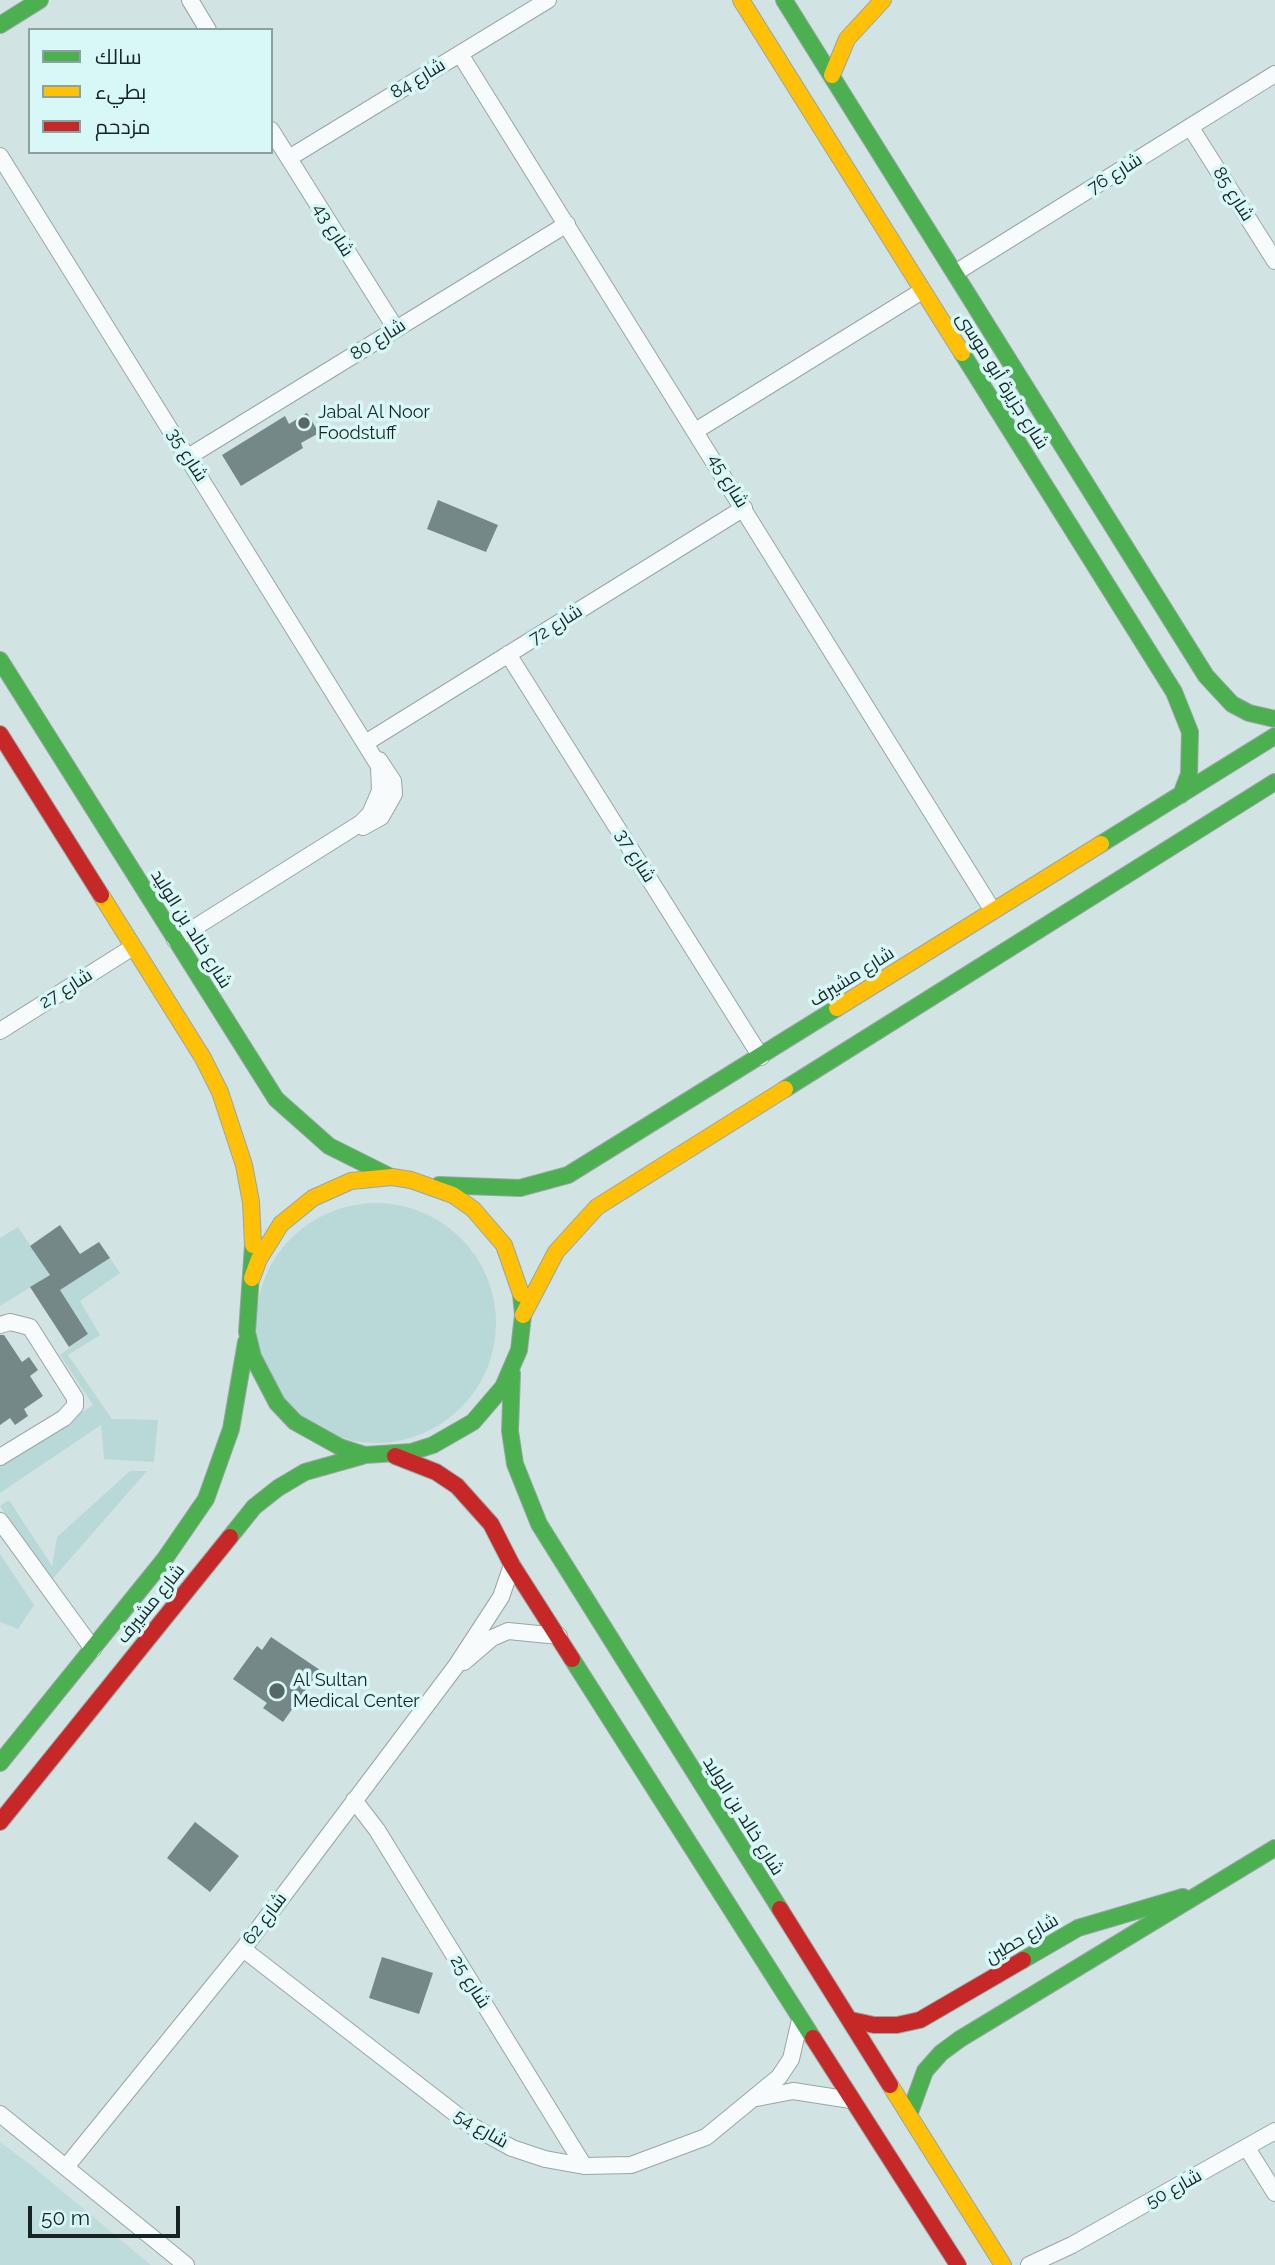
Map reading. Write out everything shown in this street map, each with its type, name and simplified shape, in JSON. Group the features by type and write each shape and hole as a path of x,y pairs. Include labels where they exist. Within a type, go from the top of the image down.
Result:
{"main road":[{"path":"0,25 40,0"},
{"name":"شارع جزيرة أبو موسى","path":"741,0 922,291 1089,523 1217,691 1249,713 1275,719"},
{"name":"شارع جزيرة أبو موسى","path":"784,0 955,273 1089,523 1184,711 1191,753 1189,774 1181,794"},
{"path":"832,75 847,39 883,0"},
{"name":"شارع خالد بن الوليد","path":"0,660 276,1099 301,1125 328,1146 392,1177"},
{"path":"0,734 203,1058 234,1128 251,1202 252,1278"},
{"name":"شارع مشيرف","path":"431,1185 520,1188 568,1175 1275,736"},
{"path":"523,1315 514,1267 490,1226 453,1195 431,1185 392,1177 351,1181 313,1198 281,1224 259,1259 252,1278 247,1305 247,1332 263,1381 295,1422 316,1436 365,1455 388,1454 433,1445 473,1422 490,1405 513,1366 523,1315 556,1252 597,1207 1275,782"},
{"name":"شارع مشيرف","path":"0,1763 187,1530 206,1499 231,1429 247,1332"},
{"name":"شارع خالد بن الوليد","path":"513,1366 510,1431 515,1464 529,1504 766,1925 800,2020 958,2265"},
{"name":"شارع خالد بن الوليد","path":"388,1454 424,1466 457,1486 491,1524 512,1565 559,1636 766,1925 851,2020 1003,2265"},
{"name":"شارع مشيرف","path":"0,1822 254,1507 305,1472 334,1461 365,1455"},
{"name":"شارع حطين","path":"909,2115 915,2092 925,2071 940,2053 1275,1848"},
{"name":"شارع حطين","path":"851,2020 874,2025 897,2025 920,2020 1078,1928 1216,1885"}],"street":[{"path":"190,0 207,28"},
{"name":"شارع 84","path":"289,158 548,0"},
{"name":"شارع 45","path":"460,54 697,430 993,911"},
{"name":"شارع 76","path":"955,273 1275,74"},
{"name":"شارع 85","path":"1191,128 1275,261"},
{"name":"شارع 43","path":"273,133 396,329"},
{"name":"شارع 35","path":"0,156 371,748"},
{"name":"شارع 80","path":"188,457 567,224"},
{"path":"697,430 922,291"},
{"name":"شارع 72","path":"371,748 508,654 744,508"},
{"name":"شارع 37","path":"508,654 761,1057"},
{"path":"175,940 351,831 381,817 394,794 393,781 388,769 371,748"},
{"name":"شارع 27","path":"0,1031 133,947"},
{"path":"0,1325 10,1322 30,1327 75,1398 75,1406 64,1418 0,1457"},
{"path":"0,1521 93,1649"},
{"name":"شارع 62","path":"66,2167 243,1949 456,1666 501,1597 512,1565"},
{"name":"شارع 62","path":"456,1666 492,1638 508,1632 559,1636"},
{"name":"شارع 25","path":"354,1800 377,1830 584,2166"},
{"name":"شارع 54","path":"243,1949 470,2125 512,2148 545,2159 584,2166 631,2165 706,2137 779,2077 791,2059 800,2020"},
{"name":"شارع 54","path":"755,2099 793,2091 851,2100"},
{"path":"0,2114 186,2265"},
{"name":"شارع 50","path":"1029,2265 1072,2245 1275,2131"},
{"path":"1247,2148 1275,2193"},
{"name":"شارع 50","path":"1049,2265 1072,2245"}],"shaded area":[{"path":"364,1203 388,1203 433,1217 461,1238 476,1256 487,1277 494,1300 494,1346 487,1369 476,1390 461,1408 433,1429 411,1438 388,1443 364,1443 319,1429 300,1416 283,1399 270,1380 261,1358 256,1335 256,1311 270,1266 283,1247 300,1230 319,1217 341,1208"},
{"path":"18,1227 50,1275 0,1306 0,1238"},
{"path":"110,1258 120,1273 80,1301 100,1335 68,1355 112,1419 158,1420 154,1462 104,1459 101,1425 0,1493 0,1464 93,1405 60,1355 88,1334 60,1290"},
{"path":"130,1471 147,1471 50,1582 0,1506 9,1500 52,1566 57,1537"},
{"path":"0,1554 34,1605 18,1629 0,1622"},
{"path":"0,2142 31,2165 151,2265 0,2265"}],"building":[{"path":"307,413 319,433 301,443 303,448 241,486 222,455 285,416 289,424"},
{"path":"438,500 498,525 486,552 427,529"},
{"path":"60,1225 80,1254 99,1242 110,1258 60,1290 88,1334 69,1347 30,1287 50,1275 30,1246"},
{"path":"0,1335 4,1335 22,1362 29,1357 38,1370 30,1376 43,1396 24,1409 28,1416 15,1425 10,1418 0,1425"},
{"name":"Al Sultan Medical Center","path":"271,1637 320,1670 283,1722 263,1708 267,1703 233,1679 257,1646 262,1650"},
{"path":"195,1822 239,1856 210,1892 167,1858"},
{"path":"382,1957 433,1973 419,2014 369,1998"}],"traffic: fast":[{"path":"0,25 40,0"},
{"path":"784,0 1206,676 1232,704 1249,713 1275,719"},
{"path":"962,353 1174,692 1190,732 1189,774 1181,795"},
{"path":"0,660 276,1099 329,1146 389,1176"},
{"path":"1101,844 1275,736"},
{"path":"785,1089 1275,782"},
{"path":"439,1185 520,1188 568,1175 837,1008"},
{"path":"253,1245 247,1332 253,1357 277,1403 295,1422 340,1447 365,1455 411,1452 433,1445 473,1422 503,1387 519,1350 523,1315 521,1294"},
{"path":"0,1763 164,1560 206,1499 231,1429 246,1342"},
{"path":"512,1374 510,1431 515,1464 539,1524 780,1909"},
{"path":"230,1537 254,1507 278,1488 305,1472 362,1456"},
{"path":"572,1659 813,2038"},
{"path":"909,2115 925,2071 941,2053 960,2039 1275,1848"},
{"path":"1023,1960 1078,1928 1183,1897"}],"traffic: slow":[{"path":"741,0 962,353"},
{"path":"832,75 847,39 883,0"},
{"path":"837,1008 1101,844"},
{"path":"101,895 203,1058 220,1092 244,1165 251,1202 253,1245"},
{"path":"523,1315 556,1252 597,1207 785,1089"},
{"path":"252,1278 259,1259 281,1224 313,1198 351,1181 392,1177 411,1180 453,1195 473,1209 504,1245 521,1294"},
{"path":"890,2085 1003,2265"}],"traffic: jam":[{"path":"0,734 101,895"},
{"path":"395,1456 436,1472 457,1486 491,1524 512,1565 572,1659"},
{"path":"0,1822 230,1537"},
{"path":"780,1909 890,2085"},
{"path":"851,2020 874,2025 897,2025 920,2020 1023,1960"},
{"path":"813,2038 958,2265"}],"place":[{"name":"Jabal Al Noor Foodstuff","path":"304,423"},
{"name":"Al Sultan Medical Center","path":"277,1691"}]}
